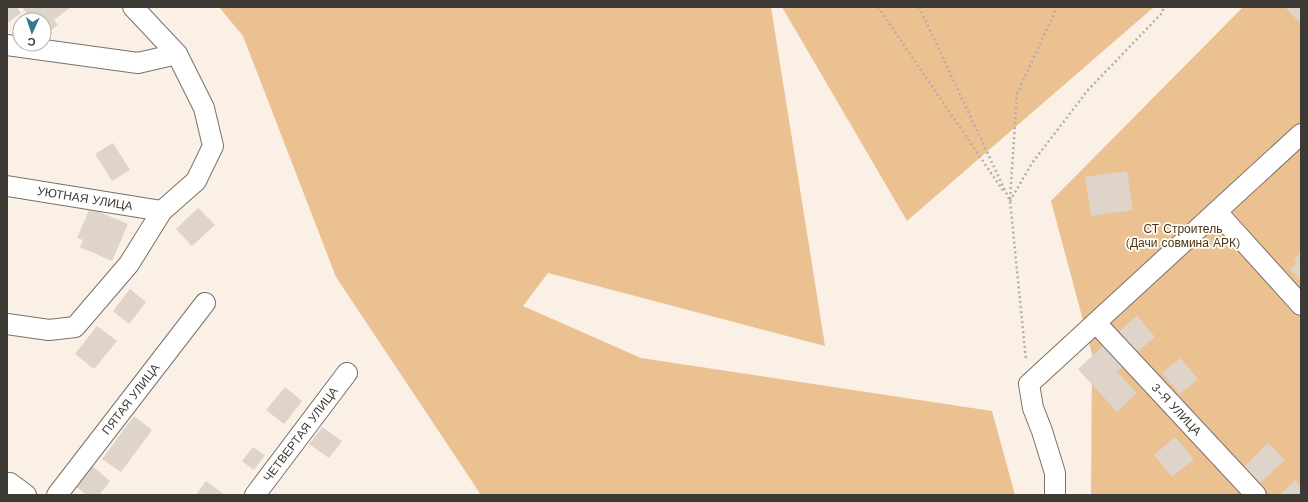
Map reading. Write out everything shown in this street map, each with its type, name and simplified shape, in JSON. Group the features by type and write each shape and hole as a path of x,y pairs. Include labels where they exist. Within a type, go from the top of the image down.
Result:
{"street":[{"path":"7,324 49,330 75,327 129,264 162,211 196,181 213,146 204,108 177,54 133,7"},
{"path":"7,45 138,63 177,54"},
{"path":"1055,495 1055,473 1033,408 1029,384 1301,134"},
{"name":"УЮТНАЯ УЛИЦА","path":"7,186 162,211"},
{"path":"1217,212 1301,305"},
{"name":"ПЯТАЯ УЛИЦА","path":"56,495 205,303"},
{"name":"3-Я УЛИЦА","path":"1096,323 1256,495"},
{"name":"ЧЕТВЕРТАЯ УЛИЦА","path":"255,495 347,374"}],"path":[{"path":"878,7 1010,201"},
{"path":"919,7 1010,201"},
{"path":"1029,384 1010,201 1017,94 1057,7"},
{"path":"1010,201 1032,163 1088,90 1162,13 1164,7"}],"green space":[{"path":"219,7 771,7 825,346 548,273 523,306 641,358 992,411 1015,495 481,495 336,277 243,36"},
{"path":"782,7 1154,7 907,221"},
{"name":"СТ Строитель (Дачи совмина АРК)","path":"1243,7 1301,7 1301,495 1091,495 1092,354 1051,201"}],"building":[{"path":"7,7 17,7 20,12 12,12 12,19 7,23"},
{"path":"22,7 71,7 54,20 58,25 52,29 52,12 26,12"},
{"path":"1285,7 1301,7 1301,24"},
{"path":"113,143 130,170 112,181 95,154"},
{"path":"1127,171 1133,210 1091,216 1085,177"},
{"path":"90,208 128,224 112,261 80,247 83,240 77,238"},
{"path":"198,208 215,225 192,246 176,229"},
{"path":"1301,252 1301,281 1290,269 1297,263 1294,259"},
{"path":"130,289 146,302 129,324 113,311"},
{"path":"1137,316 1155,337 1134,355 1116,334"},
{"path":"97,326 117,341 94,369 75,354"},
{"path":"1105,344 1124,365 1117,372 1137,393 1117,412 1078,369"},
{"path":"1180,358 1198,379 1180,394 1162,373"},
{"path":"285,387 302,401 284,424 266,410"},
{"path":"134,416 152,430 121,472 102,459"},
{"path":"322,427 342,441 329,458 309,444"},
{"path":"1175,437 1194,459 1172,477 1154,455"},
{"path":"1268,443 1285,460 1260,483 1244,467"},
{"path":"253,447 265,455 254,470 242,461"},
{"path":"91,465 110,481 99,495 87,495 75,486"},
{"path":"1295,480 1301,487 1301,495 1280,495"},
{"path":"206,481 225,495 196,495"}]}
